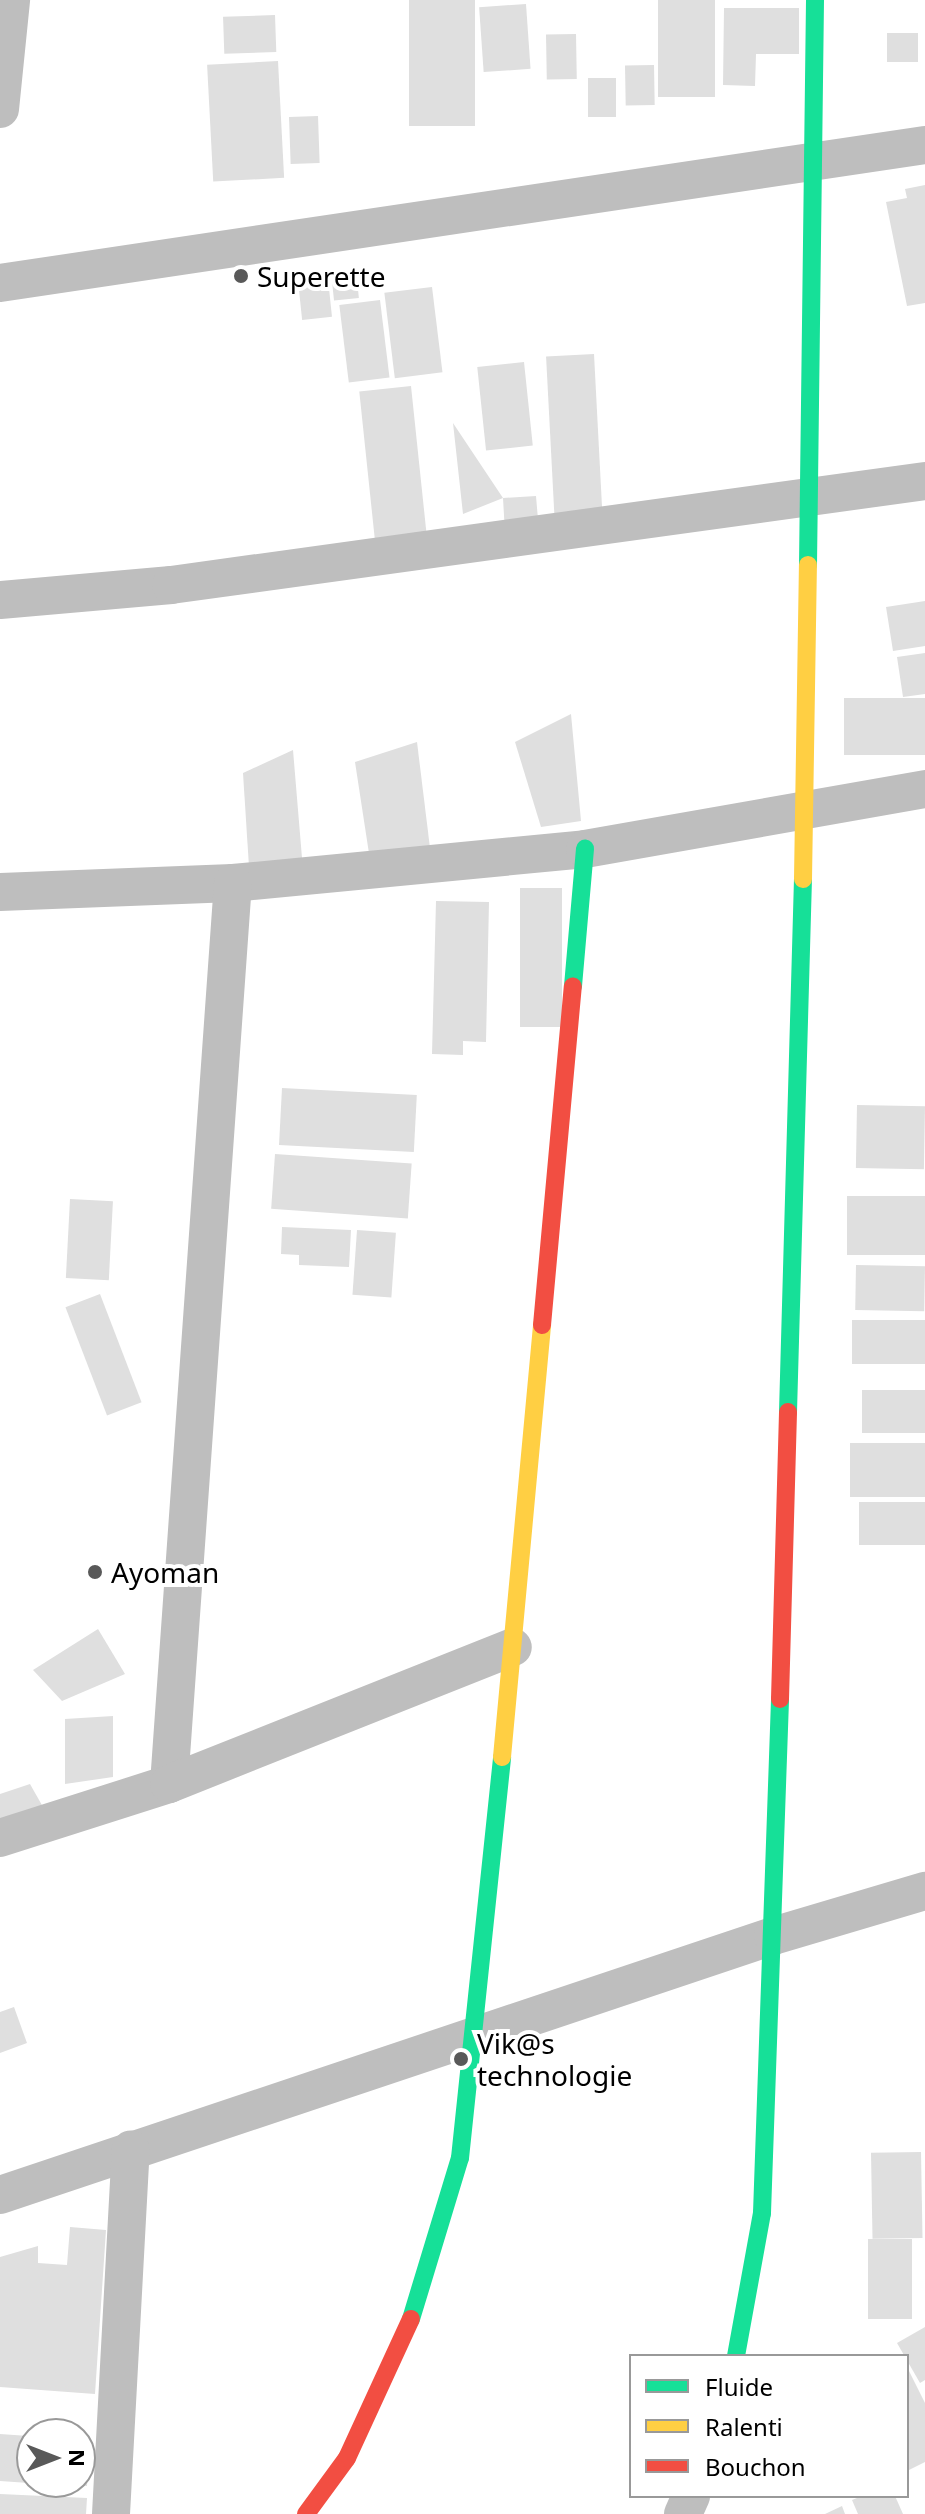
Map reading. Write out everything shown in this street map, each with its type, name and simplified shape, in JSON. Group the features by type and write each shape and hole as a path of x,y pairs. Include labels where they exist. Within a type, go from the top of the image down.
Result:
{"street":[{"path":"0,109 11,0"},
{"path":"736,2354 762,2213 773,1936 805,810 815,0"},
{"path":"0,283 812,166 925,145"},
{"path":"0,600 171,585 807,501 925,481"},
{"path":"0,892 233,883 585,849 925,789"},
{"path":"306,2514 347,2458 394,2365 431,2268 460,2158 513,1647 585,849"},
{"path":"169,1784 233,883"},
{"path":"0,1838 169,1784 513,1647"},
{"path":"0,2195 773,1936 925,1891"},
{"path":"111,2514 131,2150"}],"building":[{"path":"409,0 475,0 475,126 409,126"},
{"path":"658,0 715,0 715,97 658,97"},
{"path":"526,4 531,69 484,72 479,7"},
{"path":"724,8 799,8 799,54 756,54 755,86 723,85"},
{"path":"275,15 276,52 224,54 223,17"},
{"path":"887,33 918,33 918,62 887,62"},
{"path":"576,34 577,79 547,80 546,35"},
{"path":"278,61 284,178 213,182 207,65"},
{"path":"654,65 655,105 626,106 625,66"},
{"path":"588,78 616,78 616,117 588,117"},
{"path":"318,116 320,163 291,164 289,117"},
{"path":"925,185 925,303 907,306 886,202 907,198 905,189"},
{"path":"328,279 332,317 302,320 298,282"},
{"path":"357,280 359,298 334,301 332,283"},
{"path":"432,287 442,372 395,378 384,293"},
{"path":"380,300 390,377 349,382 339,305"},
{"path":"594,354 603,519 555,521 546,357"},
{"path":"524,362 533,446 486,450 477,367"},
{"path":"411,386 428,547 376,553 359,391"},
{"path":"453,423 503,498 463,514"},
{"path":"536,496 539,531 505,533 503,498"},
{"path":"925,601 925,646 893,651 886,607"},
{"path":"925,653 925,694 903,697 897,657"},
{"path":"844,698 925,698 925,755 844,755"},
{"path":"571,714 581,821 541,827 515,742"},
{"path":"417,742 430,848 370,860 355,762"},
{"path":"293,750 302,858 249,867 243,773"},
{"path":"520,888 562,888 562,1027 520,1027"},
{"path":"436,901 489,902 486,1042 463,1041 463,1055 432,1054"},
{"path":"282,1088 417,1095 414,1152 279,1145"},
{"path":"857,1105 925,1106 924,1169 856,1168"},
{"path":"275,1154 412,1164 408,1218 271,1209"},
{"path":"847,1196 925,1196 925,1255 847,1255"},
{"path":"70,1199 113,1201 109,1280 66,1278"},
{"path":"282,1227 351,1230 349,1267 299,1265 299,1255 281,1254"},
{"path":"357,1230 396,1233 391,1298 352,1295"},
{"path":"856,1265 925,1266 924,1311 855,1310"},
{"path":"100,1294 142,1402 107,1416 65,1307"},
{"path":"852,1320 925,1320 925,1364 852,1364"},
{"path":"862,1390 925,1390 925,1433 862,1433"},
{"path":"850,1443 925,1443 925,1497 850,1497"},
{"path":"859,1502 925,1502 925,1545 859,1545"},
{"path":"98,1629 125,1674 62,1701 33,1670"},
{"path":"113,1716 113,1777 65,1784 65,1719"},
{"path":"30,1784 43,1807 0,1824 0,1794"},
{"path":"14,2007 27,2043 0,2053 0,2012"},
{"path":"921,2152 923,2238 873,2239 871,2153"},
{"path":"70,2227 106,2230 95,2394 0,2387 0,2257 38,2246 38,2263 67,2265"},
{"path":"868,2239 912,2239 912,2319 868,2319"},
{"path":"925,2327 925,2380 920,2383 909,2364 909,2354 903,2354 897,2343"},
{"path":"909,2371 925,2403 925,2462 909,2470"},
{"path":"0,2434 16,2435 16,2482 0,2481"},
{"path":"0,2494 16,2495 16,2498 87,2498 86,2514 0,2514"},
{"path":"896,2498 903,2514 858,2514 852,2500"},
{"path":"842,2506 845,2514 825,2514"}],"traffic: fast":[{"path":"808,565 815,0"},
{"path":"573,986 585,849"},
{"path":"788,1412 803,879"},
{"path":"736,2354 762,2213 780,1699"},
{"path":"411,2319 460,2158 502,1757"}],"traffic: slow":[{"path":"803,879 808,565"},
{"path":"502,1757 542,1325"}],"traffic: jam":[{"path":"542,1325 573,986"},
{"path":"780,1699 788,1412"},
{"path":"306,2514 347,2458 411,2319"}],"place":[{"name":"Superette","path":"241,276"},
{"name":"Ayoman","path":"95,1572"},
{"name":"Vik@s technologie","path":"461,2059"}]}
